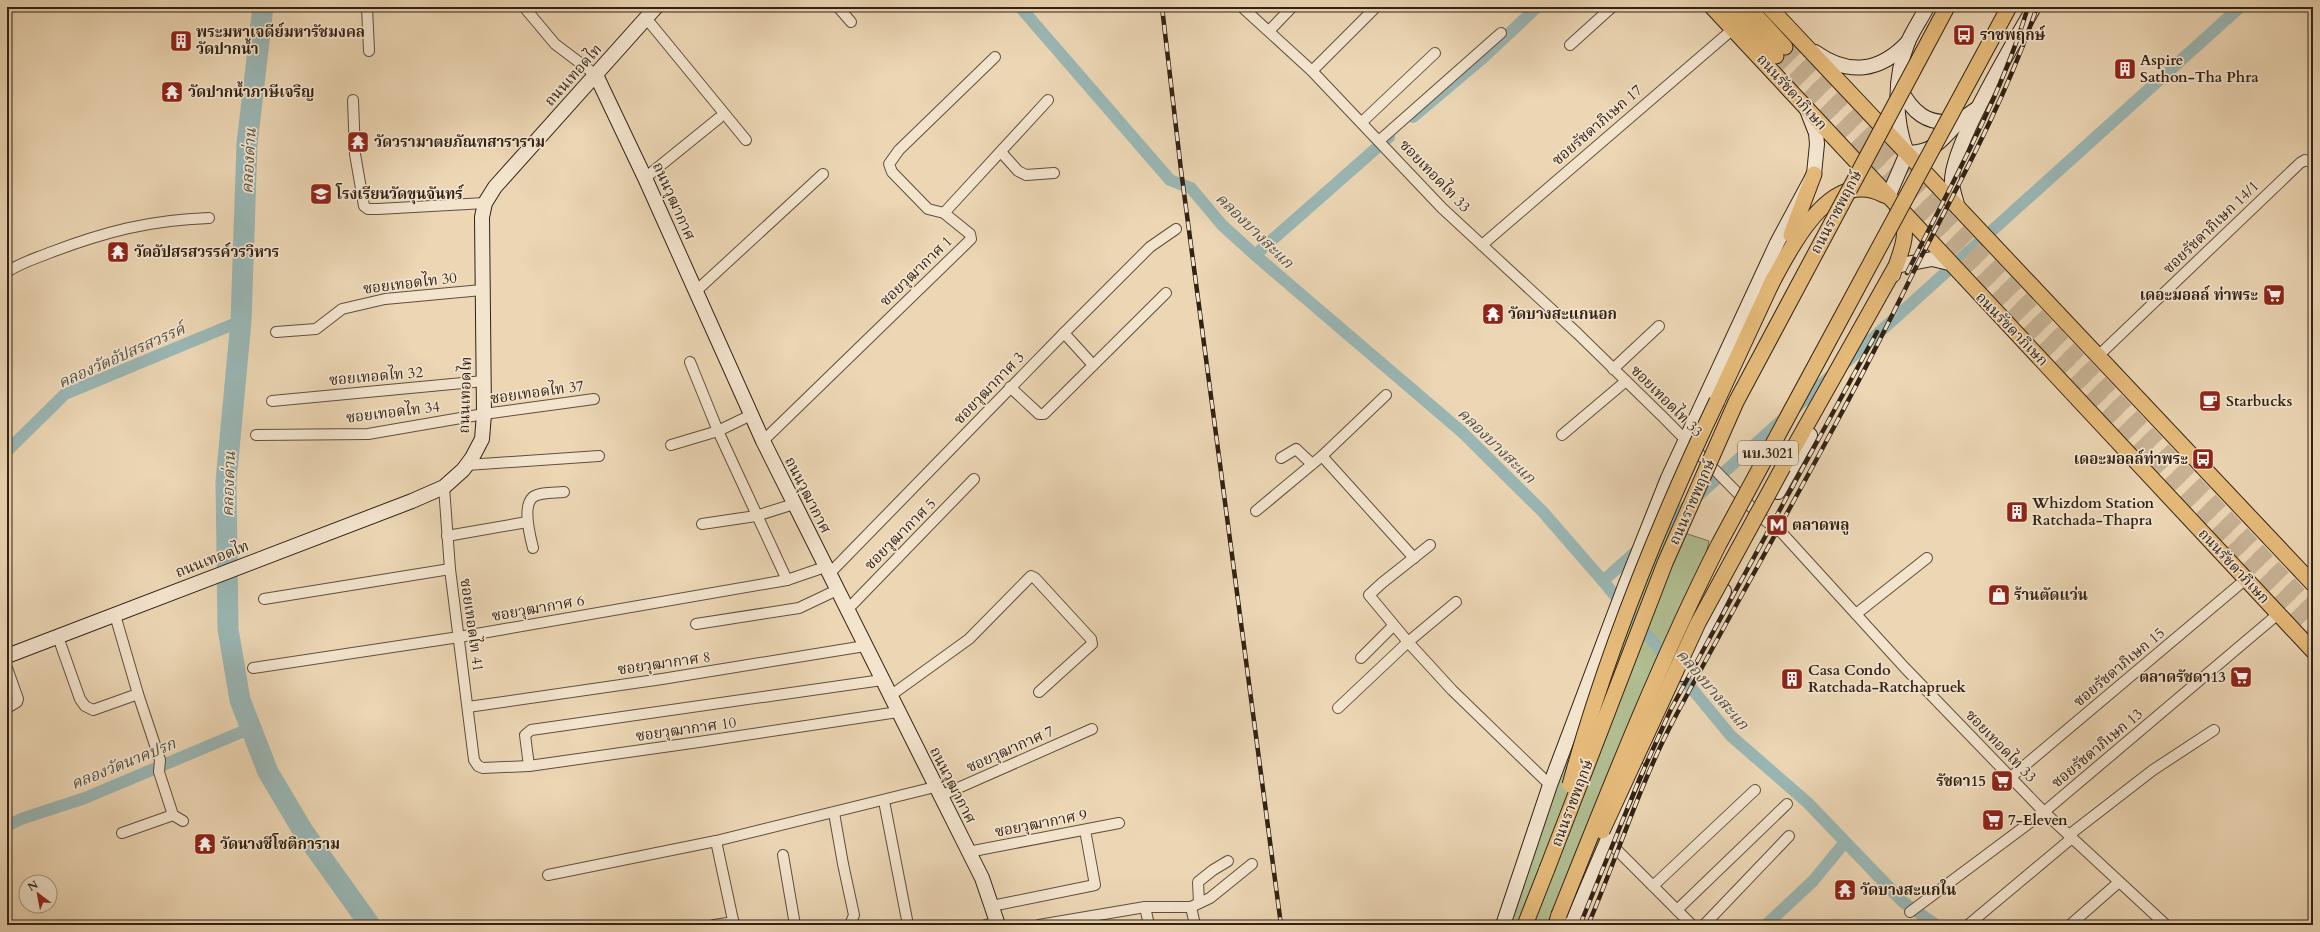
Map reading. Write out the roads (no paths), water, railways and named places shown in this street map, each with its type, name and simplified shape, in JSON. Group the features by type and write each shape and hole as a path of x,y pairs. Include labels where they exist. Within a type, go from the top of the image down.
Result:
{"main road":[{"name":"ถนนเทอดไท","path":"7,656 266,556 365,520 444,487 467,465 482,439 484,414 482,217 485,203 495,187 596,76 656,7"},
{"name":"ถนนรัชดาภิเษก","path":"1712,7 1949,263 2313,651"},
{"name":"ถนนรัชดาภิเษก","path":"1730,7 1780,51 1748,7"},
{"path":"1770,7 2313,584"},
{"path":"1805,45 1827,61 1845,67 1865,69 1883,62 1900,51 1908,42 1927,7"},
{"name":"ถนนราชพฤกษ์","path":"1525,925 1665,563 1736,402 1947,7"},
{"name":"ถนนราชพฤกษ์","path":"1557,920 1640,710 1718,544 2009,7"},
{"path":"1958,208 1952,184 1955,163 1979,107 2034,7"},
{"path":"1888,197 1907,153 1899,126 1900,81 1908,42"},
{"name":"ถนนวุฒากาศ","path":"596,76 645,178 763,441 982,878 992,906 994,924"},
{"path":"1900,81 1907,103 1931,121 1942,124 1961,120"},
{"path":"1907,153 1928,151 1938,145 1961,120 1979,107"},
{"name":"ถนนราชพฤกษ์","path":"1503,925 1550,785 1616,608 1668,478 1777,242 1814,174 1817,144 1816,133 1806,109"},
{"path":"1547,869 1588,719 1654,539 1770,286 1814,174"},
{"path":"1557,920 1590,858 1698,622 1896,266 1905,236 1901,216 1888,197 1874,190 1864,188 1851,190 1831,200 1803,228 1770,286"},
{"path":"1896,266 1932,259 1949,263"},
{"name":"นบ.3021","path":"1571,925 1655,728 1718,601 1880,310 1896,266"}],"street":[{"path":"367,7 369,51"},
{"path":"524,7 555,44 596,76"},
{"path":"838,7 851,22"},
{"name":"ซอยเทอดไท 33","path":"1242,7 1312,71 1382,143 1442,208 1614,368 1763,519 1782,532 1856,614 2044,812 2166,925"},
{"path":"1268,31 1292,7"},
{"path":"1312,71 1376,7"},
{"path":"1570,45 1612,7"},
{"path":"646,18 746,140"},
{"name":"ซอยรัชดาภิเษก 17","path":"1482,244 1733,29"},
{"path":"1382,143 1501,33"},
{"path":"1362,122 1435,53"},
{"path":"944,213 928,209 892,172 889,164 899,150 995,57"},
{"path":"353,100 355,154 364,206 368,209 378,209 485,203"},
{"name":"ซอยวุฒากาศ 1","path":"763,441 971,240 970,234 944,213 1048,100"},
{"path":"645,178 719,118"},
{"path":"1001,152 1018,171 1026,175 1054,173"},
{"name":"ซอยรัชดาภิเษก 14/1","path":"2098,357 2300,163 2305,160 2313,163"},
{"path":"695,292 823,174"},
{"path":"7,272 19,264 57,250 130,227 174,219 209,218"},
{"name":"ซอยวุฒากาศ 3","path":"827,571 1158,240 1176,229"},
{"name":"ซอยเทอดไท 30","path":"276,332 316,329 342,309 384,299 482,290"},
{"path":"1010,387 1042,415 1166,293"},
{"path":"1614,368 1659,326"},
{"path":"1064,333 1093,365"},
{"path":"690,362 718,431 756,516 787,580"},
{"path":"1562,435 1626,381"},
{"name":"ซอยเทอดไท 32","path":"272,401 484,382"},
{"path":"1256,511 1322,456 1386,395"},
{"name":"ซอยเทอดไท 37","path":"484,414 594,399"},
{"name":"ซอยเทอดไท 34","path":"256,435 368,434 484,414"},
{"path":"671,445 718,431 751,415"},
{"path":"1281,458 1296,449 1312,464"},
{"path":"467,465 599,456"},
{"path":"1322,456 1414,558"},
{"name":"ซอยวุฒากาศ 5","path":"847,610 974,479"},
{"name":"ซอยเทอดไท 41","path":"444,487 450,569 474,760 478,766"},
{"path":"532,548 527,522 530,502 533,497 564,492"},
{"path":"702,524 756,516 794,504"},
{"path":"447,536 527,522"},
{"path":"1430,545 1370,594 1373,602 1452,690 1550,785"},
{"path":"1856,614 1927,558"},
{"path":"264,599 450,569"},
{"name":"ซอยวุฒากาศ 6","path":"253,668 459,637 787,580 827,571"},
{"path":"890,696 969,639 1031,576 1035,578 1091,639 1092,644 1039,692"},
{"name":"ซอยรัชดาภิเษก 15","path":"2011,777 2246,579"},
{"path":"696,624 799,608 837,590"},
{"path":"1338,708 1408,642 1456,602"},
{"name":"ซอยรัชดาภิเษก 13","path":"1910,912 2044,812 2278,614"},
{"path":"115,615 138,694 160,760 159,772 173,815 183,821"},
{"path":"1361,658 1394,626"},
{"path":"58,637 80,699 85,706 93,710 138,694"},
{"name":"ซอยวุฒากาศ 8","path":"468,706 662,679 865,646"},
{"path":"7,668 18,699 17,702 7,708"},
{"path":"529,766 525,735 531,730 882,680"},
{"name":"ซอยวุฒากาศ 10","path":"478,766 483,768 529,766 898,712"},
{"name":"ซอยวุฒากาศ 7","path":"548,875 716,841 884,801 938,792 1092,729"},
{"path":"1968,925 2071,836 2153,770 2214,730"},
{"path":"1653,886 1755,790"},
{"path":"884,801 908,925"},
{"path":"1677,910 1787,804"},
{"path":"834,813 842,864 854,915 850,925"},
{"path":"122,833 173,815"},
{"name":"ซอยวุฒากาศ 9","path":"968,852 1119,823"},
{"path":"992,906 1095,885 1085,830"},
{"path":"1704,925 1789,836"},
{"path":"714,925 734,924 716,841"},
{"path":"1608,841 1692,925"},
{"path":"783,855 795,925"},
{"path":"1195,925 1195,905 1198,882 1213,870 1228,861"},
{"path":"1039,925 1101,920 1146,907 1195,905 1210,898 1252,864"},
{"path":"2070,925 2119,882"},
{"path":"1146,907 1149,925"}],"waterway":[{"name":"คลองด่าน","path":"263,7 247,144 241,321 226,481 228,629 240,700 268,772 303,831 370,925"},
{"name":"คลองบางสะแก","path":"1020,7 1170,180 1191,188 1222,225 1255,255 1462,432 1543,512 1603,581 1731,736 1808,803 1903,902 1936,925"},
{"path":"1413,117 1484,57 1537,7"},
{"path":"1660,530 2240,7"},
{"path":"1255,255 1389,137"},
{"name":"คลองวัดอัปสรสวรรค์","path":"7,451 65,394 241,321"},
{"path":"1603,581 1640,548"},
{"name":"คลองวัดนาคปรก","path":"7,826 21,819 85,798 251,728"},
{"path":"1766,925 1813,881 1845,842"}],"tunnel":[{"path":"1785,47 2313,609"},
{"path":"1776,56 2313,628"}],"railway":[{"path":"1162,7 1181,170 1281,925"},
{"path":"1907,273 1989,109 2017,42 2028,7"},
{"path":"1588,925 1649,771 1673,721 1851,395 1967,169 2012,73 2037,7"},
{"path":"1580,925 1639,780 1671,709 1877,332"}],"place":[{"name":"ราชพฤกษ์","path":"1964,35"},
{"name":"พระมหาเจดีย์มหารัชมงคล วัดปากน้ำ","path":"181,41"},
{"name":"Aspire Sathon-Tha Phra","path":"2125,69"},
{"name":"วัดปากน้ำภาษีเจริญ","path":"172,92"},
{"name":"วัดวรามาตยภัณฑสาราราม","path":"358,142"},
{"name":"โรงเรียนวัดขุนจันทร์","path":"321,194"},
{"name":"วัดอัปสรสวรรค์วรวิหาร","path":"118,252"},
{"name":"เดอะมอลล์ ท่าพระ","path":"2274,295"},
{"name":"วัดบางสะแกนอก","path":"1493,314"},
{"name":"Starbucks","path":"2210,401"},
{"name":"เดอะมอลล์ท่าพระ","path":"2203,459"},
{"name":"Whizdom Station Ratchada-Thapra","path":"2017,512"},
{"name":"ตลาดพลู","path":"1777,525"},
{"name":"ร้านตัดแว่น","path":"1999,595"},
{"name":"ตลาดรัชดา13","path":"2241,677"},
{"name":"Casa Condo Ratchada-Ratchapruek","path":"1792,679"},
{"name":"รัชดา15","path":"2002,781"},
{"name":"7-Eleven","path":"1993,820"},
{"name":"วัดนางชีโชติการาม","path":"205,844"},
{"name":"วัดบางสะแกใน","path":"1845,890"}]}
